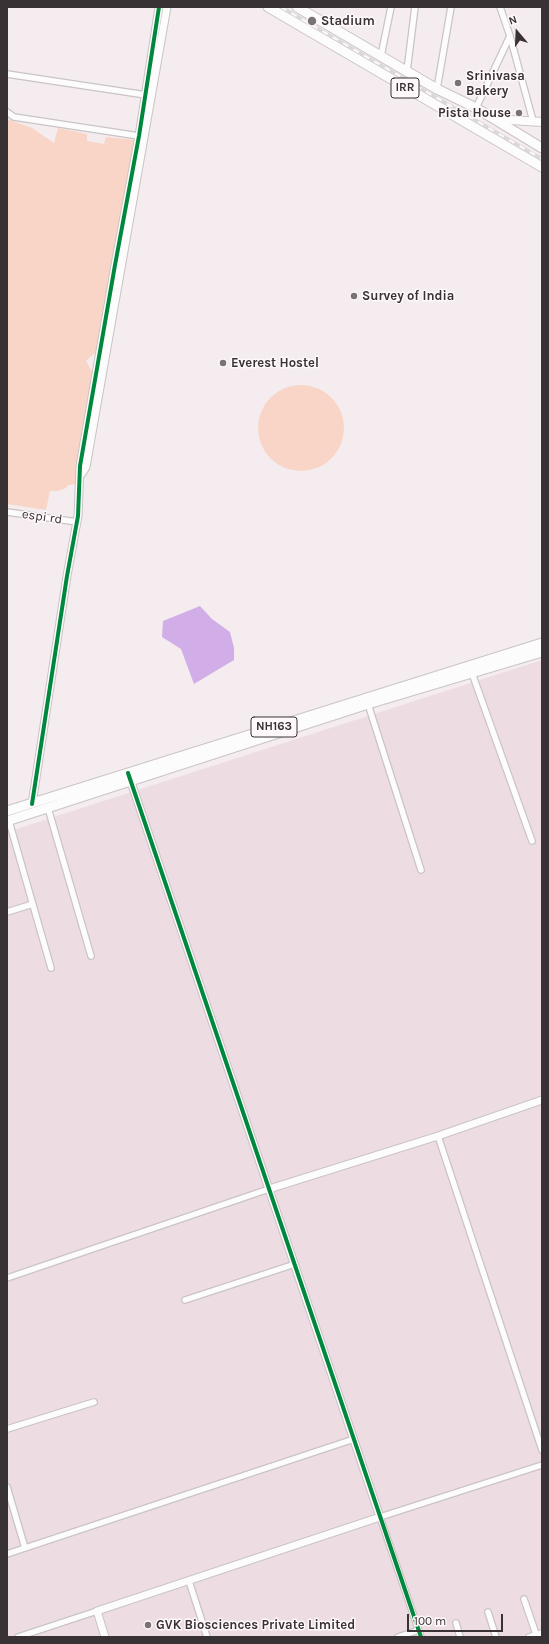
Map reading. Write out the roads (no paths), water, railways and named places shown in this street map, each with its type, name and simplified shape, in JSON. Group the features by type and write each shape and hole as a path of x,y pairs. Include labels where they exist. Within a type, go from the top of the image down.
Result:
{"main road":[{"name":"IRR","path":"268,7 542,167"},
{"name":"IRR","path":"297,7 437,89 476,108 542,148"},
{"path":"494,119 538,122"},
{"name":"NH163","path":"32,808 48,808 130,777 542,642"},
{"name":"NH163","path":"8,818 32,808 130,777 542,652"}],"street":[{"path":"32,808 77,522 81,475 80,466 139,136 159,7"},
{"path":"81,475 86,467 167,7"},
{"path":"381,56 392,7"},
{"path":"406,71 415,7"},
{"path":"437,89 451,7"},
{"path":"500,7 538,122"},
{"path":"476,108 510,36"},
{"path":"7,74 146,95"},
{"path":"7,112 14,117 139,136"},
{"name":"espi rd","path":"7,512 77,522"},
{"path":"472,673 532,841"},
{"path":"368,704 421,870"},
{"path":"130,777 421,1637"},
{"path":"48,808 91,956"},
{"path":"8,818 51,968"},
{"path":"7,912 33,904"},
{"path":"7,1278 269,1189 438,1136 542,1100"},
{"path":"438,1136 542,1450"},
{"path":"185,1300 295,1264"},
{"path":"7,1428 94,1402"},
{"path":"7,1554 354,1439"},
{"path":"18,1637 542,1465"},
{"path":"7,1487 25,1548"},
{"path":"189,1581 207,1637"},
{"path":"524,1599 538,1635 529,1637"},
{"path":"97,1611 105,1637"},
{"path":"488,1612 496,1637"},
{"path":"456,1622 460,1637"},
{"path":"398,1637 419,1630"}],"railway":[{"path":"281,7 542,159"}],"place":[{"name":"Stadium","path":"312,21"},
{"name":"Srinivasa Bakery","path":"458,83"},
{"name":"Pista House","path":"519,113"},
{"name":"Survey of India","path":"354,296"},
{"name":"Everest Hostel","path":"223,363"},
{"name":"GVK Biosciences Private Limited","path":"148,1625"}]}
